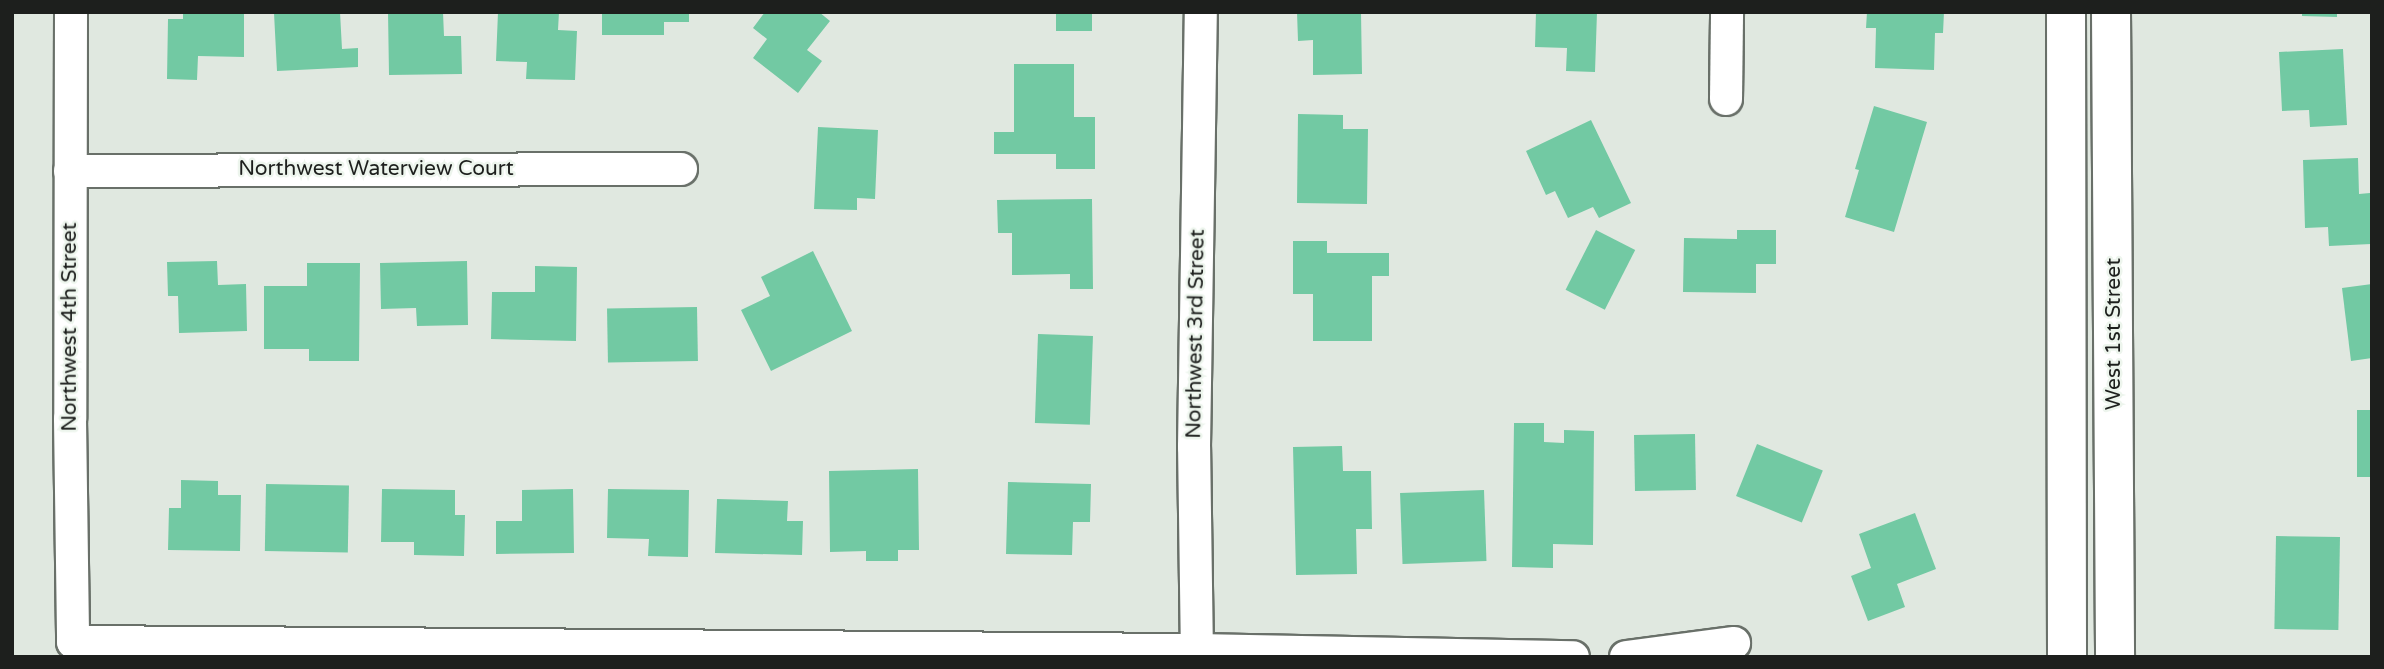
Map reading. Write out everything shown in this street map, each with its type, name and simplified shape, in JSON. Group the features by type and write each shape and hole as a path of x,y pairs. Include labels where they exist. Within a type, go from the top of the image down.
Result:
{"main road":[{"path":"2066,12 2067,657"},
{"name":"West 1st Street","path":"2111,12 2115,657"}],"street":[{"name":"Northwest 4th Street","path":"71,12 73,642 1197,653"},
{"name":"Northwest 3rd Street","path":"1197,653 1195,447 1201,12"},
{"path":"1726,99 1727,12"},
{"name":"Northwest Waterview Court","path":"70,171 681,169"},
{"path":"1626,657 1734,643"},
{"path":"1197,653 1573,657"}],"building":[{"path":"183,12 244,12 244,57 198,56 197,80 167,79 168,19 183,19"},
{"path":"340,12 342,49 358,48 358,67 277,71 274,13"},
{"path":"388,12 443,12 444,36 461,36 462,74 389,75"},
{"path":"498,12 559,12 558,30 577,31 575,80 526,79 527,62 496,61"},
{"path":"602,12 689,12 689,22 664,22 664,35 602,35"},
{"path":"765,12 819,12 830,21 807,50 822,61 798,93 753,58 767,39 753,28"},
{"path":"1056,12 1092,12 1092,31 1056,31"},
{"path":"1297,12 1361,12 1362,74 1313,75 1313,40 1298,41"},
{"path":"1536,12 1597,12 1595,72 1566,71 1567,48 1535,47"},
{"path":"1867,12 1944,12 1943,33 1935,33 1934,70 1875,68 1876,28 1866,28"},
{"path":"2302,12 2337,12 2337,17 2302,16"},
{"path":"2343,49 2347,125 2310,127 2309,110 2282,111 2279,52"},
{"path":"1014,64 1074,64 1074,117 1095,117 1095,169 1056,169 1056,154 994,154 994,132 1014,132"},
{"path":"1874,106 1927,122 1894,232 1845,217 1859,170 1855,169"},
{"path":"1298,114 1343,115 1343,129 1368,129 1367,204 1297,203"},
{"path":"1591,120 1631,203 1599,218 1593,207 1568,218 1555,191 1546,195 1526,151"},
{"path":"818,127 878,130 875,199 857,198 857,210 814,209"},
{"path":"2358,158 2359,194 2370,193 2371,244 2329,246 2328,227 2305,228 2303,160"},
{"path":"1092,199 1093,289 1070,289 1070,274 1012,275 1012,233 998,233 997,200"},
{"path":"1596,230 1635,250 1605,310 1566,290"},
{"path":"1737,230 1776,230 1776,264 1756,264 1756,293 1683,292 1684,238 1737,239"},
{"path":"1293,241 1327,241 1327,253 1389,253 1389,276 1372,276 1372,341 1313,341 1313,294 1293,294"},
{"path":"813,251 852,331 771,371 741,310 770,296 761,277"},
{"path":"217,261 218,285 246,284 247,331 179,333 178,296 168,296 167,262"},
{"path":"467,261 468,325 417,326 416,308 381,309 380,263"},
{"path":"307,263 360,263 359,361 309,361 309,349 264,349 264,286 307,286"},
{"path":"535,266 577,267 576,341 491,339 492,292 535,292"},
{"path":"2372,284 2372,358 2351,361 2342,288"},
{"path":"697,307 698,361 608,363 607,309"},
{"path":"1038,334 1093,336 1090,425 1035,423"},
{"path":"2357,410 2372,410 2372,477 2357,477"},
{"path":"1514,423 1544,423 1544,442 1564,443 1564,430 1594,431 1593,545 1553,544 1553,568 1512,567"},
{"path":"1695,434 1696,490 1635,491 1634,435"},
{"path":"1757,444 1823,471 1802,523 1736,496"},
{"path":"1342,446 1343,471 1371,471 1372,529 1356,529 1357,574 1296,575 1293,447"},
{"path":"918,469 919,550 898,550 898,561 866,561 866,551 830,552 829,471"},
{"path":"181,480 218,481 218,495 241,495 240,551 168,550 169,508 181,508"},
{"path":"1008,482 1091,484 1090,522 1073,522 1072,555 1006,554"},
{"path":"266,484 349,485 348,552 265,551"},
{"path":"382,489 455,490 455,515 465,515 464,556 414,555 414,542 381,542"},
{"path":"573,489 574,553 496,554 496,521 522,521 522,490"},
{"path":"608,489 689,490 688,557 648,556 649,539 607,538"},
{"path":"1484,490 1486,561 1403,564 1400,493"},
{"path":"717,499 788,501 787,521 803,521 802,555 715,553"},
{"path":"1915,513 1936,569 1897,584 1905,607 1868,621 1851,576 1871,568 1859,534"},
{"path":"2276,536 2340,537 2338,630 2274,629"}]}
